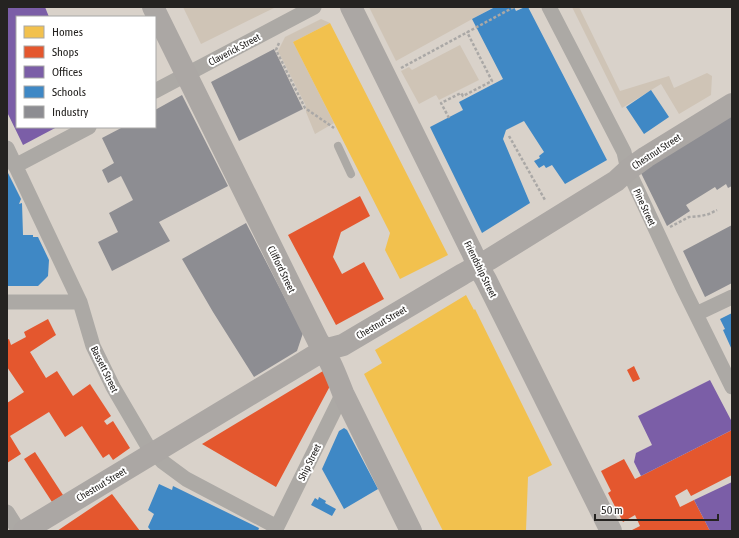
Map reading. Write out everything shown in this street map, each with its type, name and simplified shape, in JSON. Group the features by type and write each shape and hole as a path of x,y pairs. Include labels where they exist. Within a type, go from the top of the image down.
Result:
{"street":[{"name":"Clifford Street","path":"153,7 307,320 335,372 343,393 411,531"},
{"name":"Claverick Street","path":"156,90 314,7"},
{"name":"Friendship Street","path":"351,7 478,266 611,531"},
{"name":"Pine Street","path":"549,7 624,152 628,170 732,387"},
{"name":"Chestnut Street","path":"24,531 324,350 343,345 478,266 616,181 646,157 732,104"},
{"path":"15,166 87,128"},
{"name":"Bassett Street","path":"7,148 80,302 94,346 106,373 153,453 162,462 186,479 276,529"},
{"path":"696,314 732,297"},
{"path":"7,302 80,302"},
{"name":"Ship Street","path":"276,529 343,393"},
{"path":"7,512 19,531"}],"lane":[{"path":"338,146 351,174"}],"path":[{"path":"397,70 514,7"},
{"path":"449,118 441,103 461,93 463,96 492,81 467,32"},
{"path":"281,40 276,50 305,108 334,128"},
{"path":"509,136 545,200"},
{"path":"666,229 689,217 701,216 717,210"}],"shaded area":[{"path":"7,7 732,7 732,531 7,531"},
{"path":"183,7 276,7 201,44"},
{"path":"369,7 494,7 396,61"},
{"path":"572,7 579,7 620,91 669,76 674,88 707,73 712,76 711,95 679,114 661,84 622,108"},
{"path":"321,19 330,23 293,42 334,123 315,134 306,112 306,106 278,51 285,37"},
{"path":"460,45 479,80 439,100 436,95 419,104 401,71 409,67 412,70"}],"building: Homes":[{"path":"330,23 448,255 400,279 385,250 390,233 293,42"},
{"path":"466,295 474,310 475,309 552,465 528,477 526,531 443,531 364,374 382,363 375,350"}],"building: Shops":[{"path":"360,196 370,216 341,232 333,257 342,274 364,262 384,299 336,325 288,235"},
{"path":"48,319 56,335 30,352 46,378 57,371 73,396 90,384 111,416 104,421 107,425 113,421 130,448 113,460 109,454 103,458 82,426 65,437 49,412 10,436 21,454 7,463 7,403 24,392 7,367 7,340 9,339 11,345 26,337 24,332"},
{"path":"634,366 640,379 633,382 627,370"},
{"path":"323,371 330,386 276,487 202,444"},
{"path":"732,430 732,475 691,496 687,489 675,496 680,507 694,500 710,531 630,531 640,526 635,515 623,522 608,493 611,491 601,471 624,459 635,479"},
{"path":"35,452 63,495 52,502 24,459"},
{"path":"112,494 140,531 57,531"}],"building: Offices":[{"path":"7,7 45,7 49,16 16,16 16,128 55,128 23,145 7,112"},
{"path":"710,380 732,422 732,430 641,476 634,462 636,453 652,445 638,416"},
{"path":"732,482 732,531 710,531 694,500"}],"building: Schools":[{"path":"495,7 514,7 516,11 528,7 607,160 565,184 552,165 546,168 544,165 539,168 534,161 540,158 539,156 544,152 524,121 506,130 503,139 530,203 482,233 430,127 463,110 459,102 503,79 472,19"},
{"path":"651,90 669,117 644,134 626,107"},
{"path":"7,171 21,199 19,204 22,203 23,235 33,235 33,237 38,237 49,260 48,276 38,286 7,286"},
{"path":"732,313 732,350 720,319"},
{"path":"344,428 347,430 378,489 344,509 322,469 339,431"},
{"path":"159,484 172,490 173,486 259,528 258,531 151,531 148,527 154,514 148,510"},
{"path":"319,497 326,501 325,503 336,509 332,516 311,505 315,498 318,500"}],"building: Industry":[{"path":"274,49 303,109 239,141 211,82"},
{"path":"182,95 228,186 159,222 170,241 112,271 98,242 118,232 109,213 133,200 121,176 108,183 102,170 114,163 102,138 121,128 156,128 156,109"},
{"path":"732,114 732,186 728,188 726,184 717,190 715,187 686,205 690,211 667,226 640,171"},
{"path":"246,223 303,333 297,351 254,377 182,259"},
{"path":"732,225 732,283 705,297 683,251"}]}
